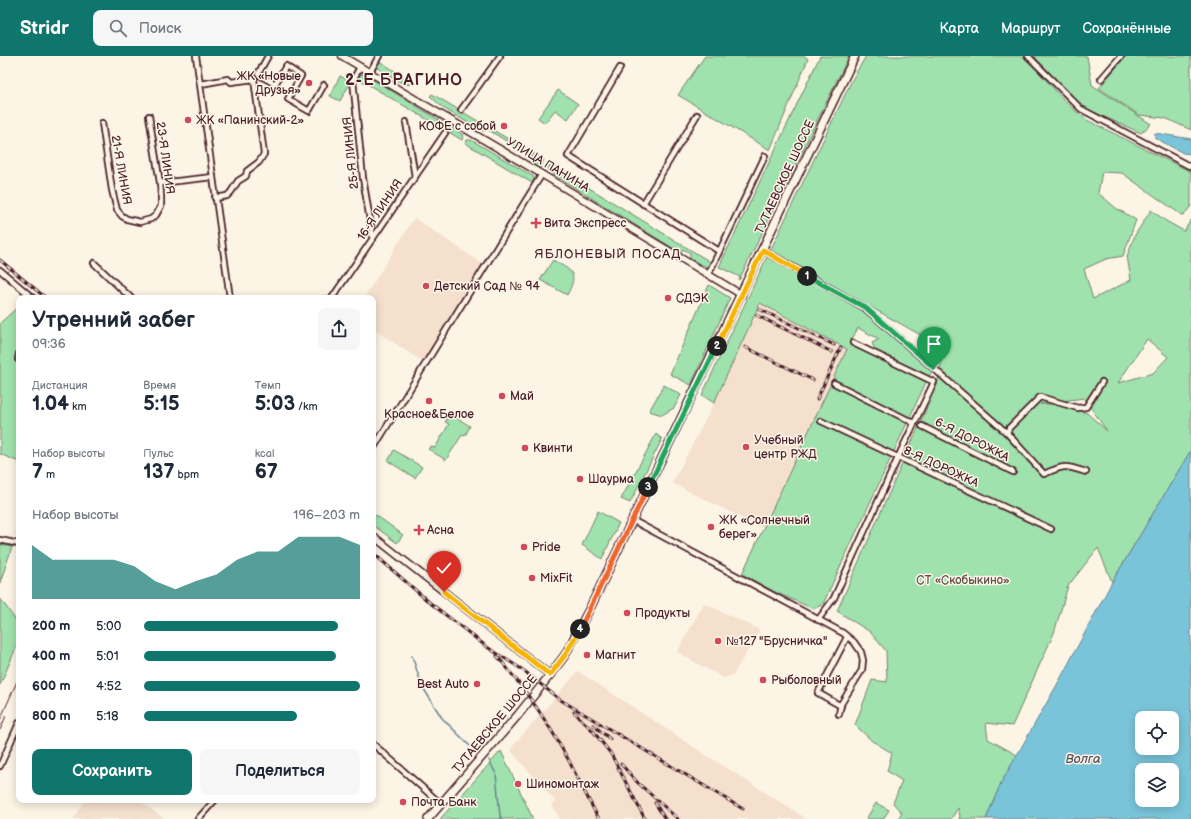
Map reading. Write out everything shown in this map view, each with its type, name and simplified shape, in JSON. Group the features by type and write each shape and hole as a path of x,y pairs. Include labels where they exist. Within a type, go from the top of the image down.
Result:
{"main road":[{"name":"ТУТАЕВСКОЕ ШОССЕ","path":"428,819 550,675 565,655 580,629 742,295 855,56"}],"street":[{"path":"196,56 230,295"},
{"path":"268,56 258,74 275,84 286,66 301,76 288,99 309,111 324,85"},
{"name":"УЛИЦА ПАНИНА","path":"344,56 742,295"},
{"path":"370,72 379,56"},
{"path":"461,110 500,56"},
{"path":"1028,56 1081,109 1191,168"},
{"path":"1101,79 1121,56"},
{"name":"25-Я ЛИНИЯ","path":"360,67 353,80 363,178 373,239"},
{"path":"620,68 568,156 720,251"},
{"path":"201,84 228,79 231,82 254,79 264,154 259,162 248,171 246,176 238,181 227,196 215,198"},
{"path":"643,204 697,115"},
{"name":"23-Я ЛИНИЯ","path":"146,220 152,219 159,210 161,196 149,116"},
{"path":"406,122 414,177"},
{"name":"21-Я ЛИНИЯ","path":"102,123 112,190 117,210 122,216 133,221 140,222 146,220"},
{"name":"16-Я ЛИНИЯ","path":"334,295 445,133"},
{"path":"708,275 765,156"},
{"path":"376,444 542,174"},
{"path":"160,183 213,177"},
{"path":"763,250 866,308 1008,433 1044,474 1060,466 1086,472"},
{"path":"94,263 128,295"},
{"path":"0,270 29,295"},
{"path":"818,620 834,598 934,382 853,342"},
{"path":"1008,433 1009,428 1040,397 1078,408 1086,407 1102,382"},
{"path":"834,383 914,423"},
{"name":"8-Я ДОРОЖКА","path":"821,421 1052,529"},
{"name":"6-Я ДОРОЖКА","path":"922,426 1013,472"},
{"path":"632,520 818,620 854,642 861,652 863,660 862,670 841,706 839,714"},
{"path":"376,538 550,675"},
{"path":"0,540 16,543"},
{"path":"841,706 818,693 847,637"},
{"path":"0,766 16,730"},
{"path":"376,747 441,804"},
{"path":"198,819 212,803"}],"shaded area":[{"path":"414,218 483,264 423,362 376,331 376,295 366,295"},
{"name":"Учебный центр РЖД","path":"760,303 847,349 763,529 672,483 710,411"},
{"name":"№127 \"Брусничка\"","path":"704,603 760,630 733,675 723,678 677,652"},
{"path":"578,671 807,819 560,819 551,805 555,801 512,752 512,747"},
{"path":"84,803 142,803 165,819 73,819"}],"green space":[{"path":"705,56 805,56 808,59 770,150 678,95"},
{"path":"820,56 849,56 739,280 740,277 719,267"},
{"name":"СТ «Скобыкино»","path":"866,56 1022,56 1078,113 1087,120 1191,172 1191,206 1183,216 1122,173 1102,172 1098,193 1116,208 1136,220 1123,256 1106,259 1084,269 1093,299 1131,280 1127,256 1135,235 1151,210 1166,221 1184,231 1191,220 1191,450 1112,582 1098,548 1068,586 1054,633 1012,726 986,723 988,739 1017,755 1001,783 986,819 959,819 960,816 958,808 951,819 898,819 902,813 893,803 902,781 887,771 892,753 872,741 855,725 872,680 887,682 886,651 870,632 837,611 937,385 944,348 770,251 853,78","holes":["1147,339 1168,357 1153,373 1118,383","1084,398 1107,431 1087,413 1058,404 1040,404"]},
{"path":"1034,56 1087,56 1092,85 1151,124 1141,133 1082,107"},
{"path":"1126,56 1191,56 1191,130 1165,118 1139,115 1099,88"},
{"path":"379,61 411,81 409,85 395,80 377,68 376,66"},
{"path":"364,74 462,134 462,140 357,78"},
{"path":"340,76 351,82 340,101 330,96"},
{"path":"558,90 578,104 568,119 555,110 545,123 538,118"},
{"path":"432,94 478,121 475,125 472,125 443,108 430,96"},
{"path":"481,123 544,160 539,169 533,165 533,158 487,129 484,131 478,129"},
{"path":"467,140 471,140 533,176 534,179 532,183 465,143"},
{"path":"550,164 712,263 711,266 704,266 690,259 690,253 683,249 681,253 549,172 548,169"},
{"path":"767,257 854,305 923,353 935,368 929,376 875,350 872,343 879,339 858,328 851,341 928,378 823,604 814,609 775,592 742,574 847,349 760,303 714,403 702,395"},
{"path":"553,260 572,273 573,282 567,295 540,280"},
{"path":"709,285 730,298 691,385 670,374"},
{"path":"16,309 16,461 0,454 0,323"},
{"path":"664,385 681,395 674,408 662,415 649,411"},
{"path":"450,414 470,426 465,436 462,435 446,460 428,449 431,446 435,448 449,424 445,422"},
{"path":"656,434 662,439 630,503 621,499"},
{"path":"394,450 422,467 415,478 388,461"},
{"path":"598,511 619,523 602,559 582,545"},
{"path":"376,515 403,535 397,543 376,527"},
{"path":"0,544 12,547 0,583"},
{"path":"0,598 16,621 16,648 0,685"},
{"path":"501,751 533,819 440,819"},
{"path":"876,803 889,810 883,819 866,819"}],"water":[{"path":"1155,133 1191,139 1191,154 1183,153 1155,138"},
{"name":"Волга","path":"1191,450 1191,819 986,819 1001,783 1058,683 1112,582"}],"waterway":[{"path":"412,656 422,686 442,718 470,746"},
{"path":"489,760 496,774 500,816 502,819"}],"tram line":[{"path":"0,720 16,684"},
{"path":"0,730 6,716"}],"railway":[{"path":"0,260 42,295"},
{"path":"759,309 834,345"},
{"path":"756,315 832,352"},
{"path":"745,347 813,380"},
{"path":"817,399 841,347"},
{"path":"376,556 429,602 487,647 523,670 559,699 743,809"},
{"path":"497,656 526,693 553,732 599,819"},
{"path":"574,712 593,731 611,754 645,819"},
{"path":"593,725 610,739"},
{"path":"621,764 638,783 678,819"},
{"path":"655,803 665,819"}],"place":[{"name":"ЖК «Новые Друзья»","path":"309,83"},
{"name":"ЖК «Панинский-2»","path":"188,120"},
{"name":"КОФЕ с собой","path":"504,126"},
{"name":"Вита Экспресс","path":"536,223"},
{"name":"Детский Сад № 94","path":"426,286"},
{"name":"СДЭК","path":"668,298"},
{"name":"Май","path":"502,396"},
{"name":"Красное&Белое","path":"429,401"},
{"name":"Учебный центр РЖД","path":"746,447"},
{"name":"Квинти","path":"525,448"},
{"name":"Шаурма","path":"580,479"},
{"name":"ЖК «Солнечный берег»","path":"711,527"},
{"name":"Асна","path":"419,530"},
{"name":"Pride","path":"524,547"},
{"name":"MixFit","path":"532,578"},
{"name":"Продукты","path":"627,613"},
{"name":"№127 \"Брусничка\"","path":"718,641"},
{"name":"Магнит","path":"587,655"},
{"name":"Рыболовный","path":"763,680"},
{"name":"Best Auto","path":"477,684"},
{"name":"Шиномонтаж","path":"518,784"},
{"name":"Почта Банк","path":"403,802"}],"district":[{"name":"2-Е БРАГИНО","path":"404,80"},
{"name":"ЯБЛОНЕВЫЙ ПОСАД","path":"608,254"}],"route":[{"path":"444,592 550,675 565,655 591,606 763,250 866,308 934,368"}]}
